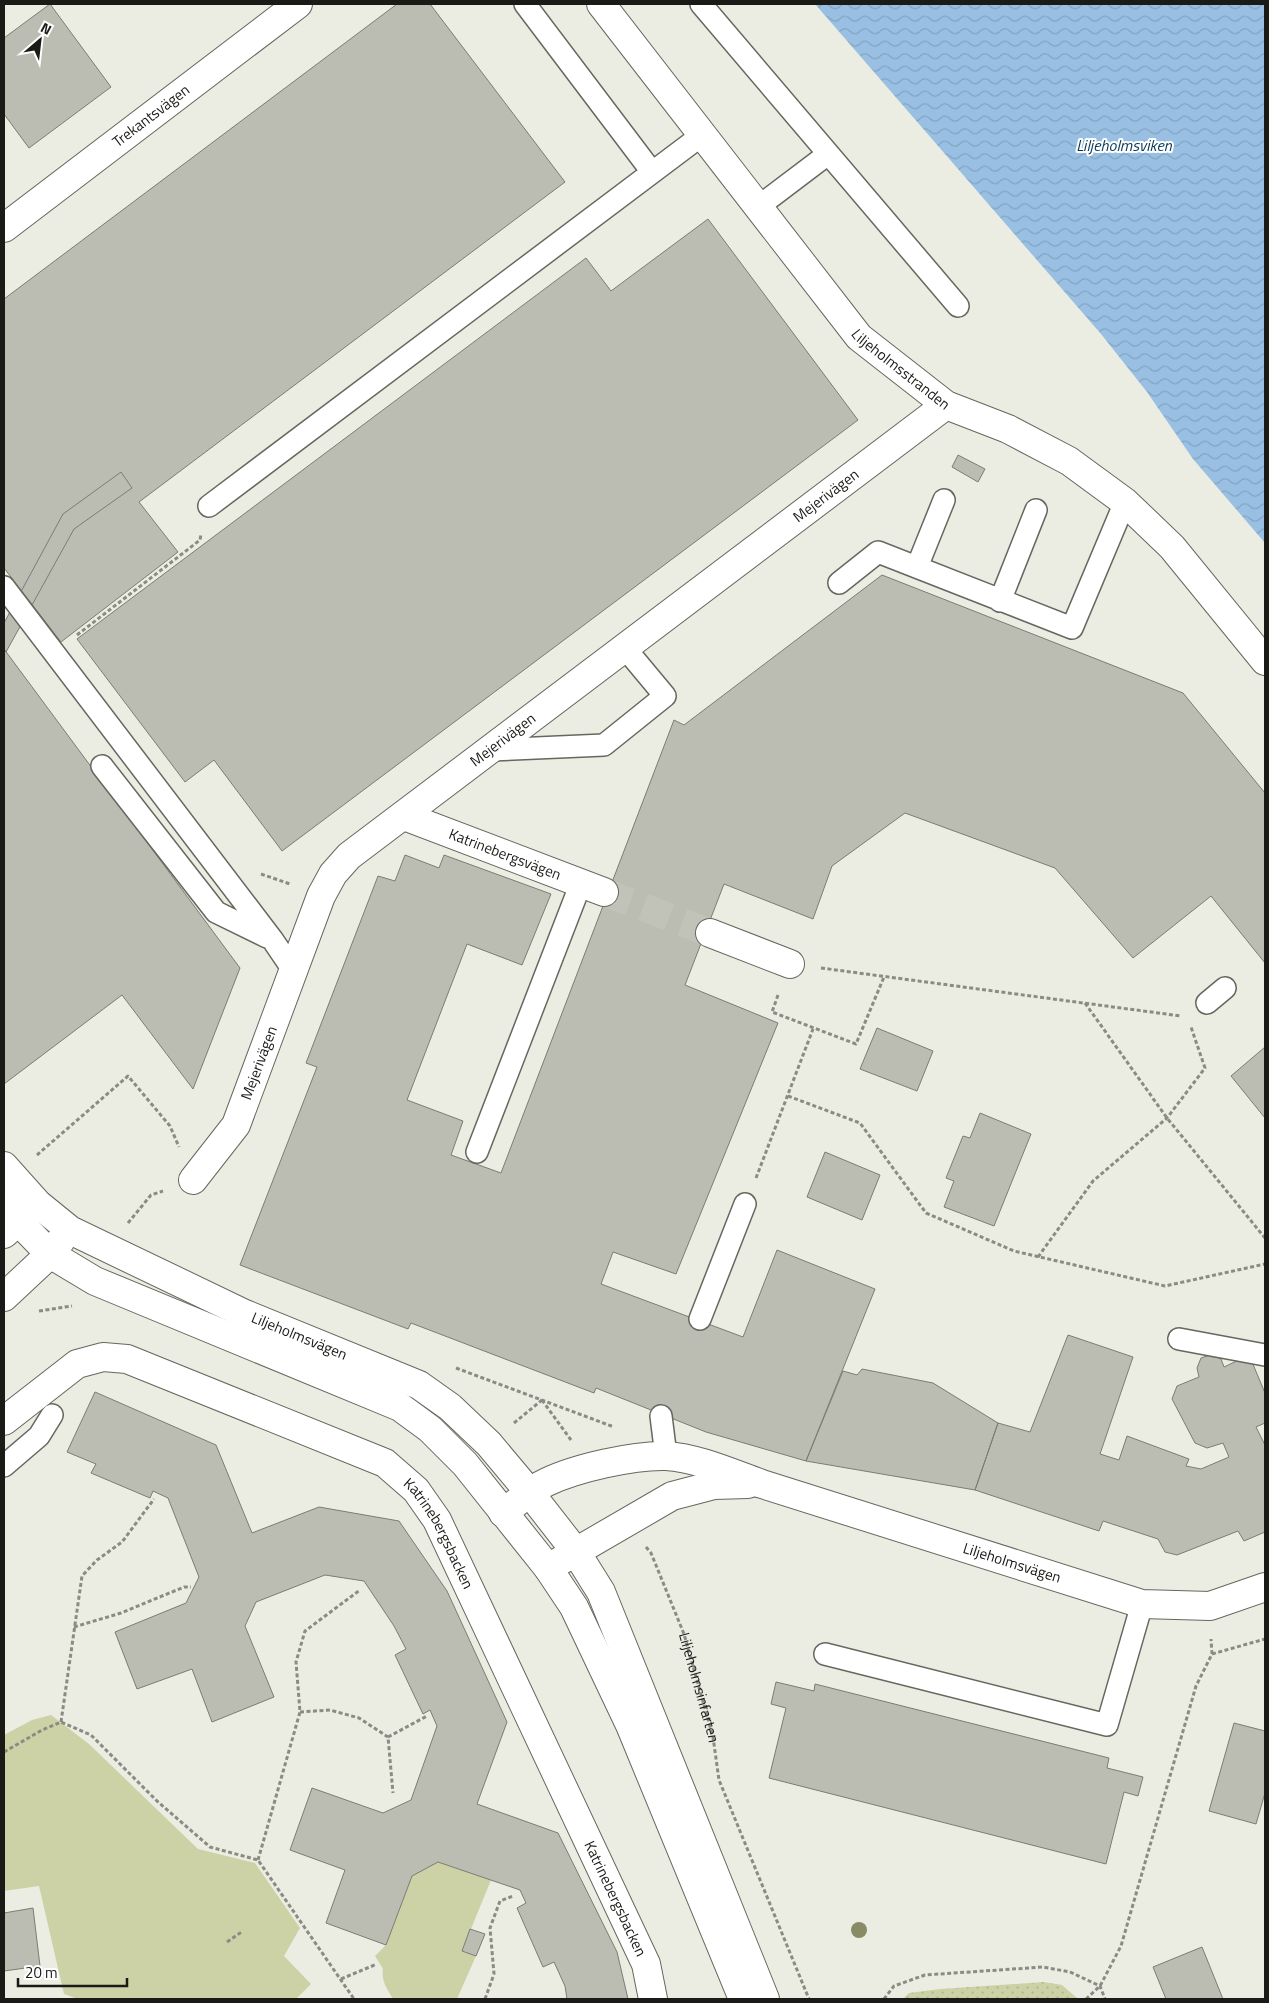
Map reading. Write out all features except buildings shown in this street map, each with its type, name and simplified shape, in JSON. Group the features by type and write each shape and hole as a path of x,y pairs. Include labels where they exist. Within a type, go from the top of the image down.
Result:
{"street":[{"name":"Trekantsvägen","path":"4,228 298,4"},
{"name":"Liljeholmsstranden","path":"600,4 859,338 946,405 1008,429 1060,457 1125,502 1172,547 1265,661"},
{"name":"Mejerivägen","path":"193,1180 236,1125 322,896 333,874 349,856 946,405"},
{"name":"Katrinebergsvägen","path":"404,816 592,887"},
{"path":"710,933 790,964"},
{"path":"4,1166 16,1215"},
{"name":"Liljeholmsvägen","path":"16,1215 70,1230 245,1314 420,1385 450,1407 482,1438 530,1493 576,1552"},
{"name":"Liljeholmsvägen","path":"16,1215 50,1254 94,1281 400,1407 430,1430 465,1464 548,1568 672,1496 714,1485 762,1484"},
{"path":"4,1298 50,1254 70,1230"},
{"name":"Katrinebergsbacken","path":"4,1421 77,1364 103,1357 127,1359 385,1463 416,1490 436,1520 646,1964 653,1999"},
{"name":"Liljeholmsvägen","path":"503,1513 546,1482 590,1466 666,1456 703,1464 1142,1604 1210,1606 1265,1587"},
{"path":"576,1552 601,1592 765,1999"},
{"path":"548,1568 574,1606 630,1725 743,1999"}],"lane":[{"path":"525,4 652,172"},
{"path":"701,4 958,306"},
{"path":"209,506 702,135"},
{"path":"758,207 828,154"},
{"path":"917,567 944,500"},
{"path":"839,582 878,552 1072,628 1125,502"},
{"path":"1000,600 1036,510"},
{"path":"4,587 272,939 293,970"},
{"path":"490,750 604,745 665,696 625,648"},
{"path":"102,766 216,912 272,939"},
{"path":"477,1152 592,887"},
{"path":"1207,1002 1225,988"},
{"path":"700,1319 745,1204"},
{"path":"1179,1339 1265,1354"},
{"path":"4,1466 39,1436 52,1415"},
{"path":"661,1416 666,1456"},
{"path":"825,1654 1106,1725 1142,1604"}],"path":[{"path":"72,640 200,540 209,506"},
{"path":"252,871 322,896"},
{"path":"790,964 1187,1017 1207,1002"},
{"path":"772,1012 856,1044 884,976"},
{"path":"1085,1003 1167,1118 1265,1238"},
{"path":"1038,1258 1093,1181 1167,1118 1205,1068 1187,1017"},
{"path":"745,1204 813,1029"},
{"path":"30,1161 128,1076 170,1126"},
{"path":"788,1096 860,1123 926,1213 1014,1251 1165,1286 1265,1264"},
{"path":"126,1225 151,1195 193,1180"},
{"path":"32,1312 74,1305"},
{"path":"454,1368 622,1429"},
{"path":"542,1400 590,1466"},
{"path":"61,1722 82,1576 97,1560 122,1542 154,1499"},
{"name":"Liljeholmsinfarten","path":"627,1521 651,1553 684,1634 713,1737 719,1780 809,1999"},
{"path":"74,1627 121,1613 184,1587 191,1588"},
{"path":"258,1860 300,1712 296,1662 305,1631 360,1590"},
{"path":"1086,1999 1100,1986 1121,1946 1196,1686 1212,1654 1210,1606"},
{"path":"1212,1654 1265,1639"},
{"path":"300,1712 330,1710 358,1718 388,1737"},
{"path":"388,1737 427,1716"},
{"path":"4,1752 42,1730 61,1722 91,1734 157,1801 210,1847 258,1860 354,1999"},
{"path":"388,1737 393,1793"},
{"path":"485,1999 494,1974 490,1928 500,1901 513,1896"},
{"path":"227,1942 243,1931"},
{"path":"341,1979 377,1964"},
{"path":"884,1999 894,1986 925,1975 1043,1967 1070,1972 1100,1986 1105,1999"}],"green space":[{"path":"51,1715 89,1744 198,1849 255,1863 300,1928 284,1956 311,1984 296,1999 78,1999 64,1994 39,1886 4,1891 4,1735 32,1720"},
{"path":"438,1862 491,1880 462,1951 476,1956 457,1999 393,1999 384,1981 383,1969 375,1956 386,1945 412,1876"},
{"path":"1044,1982 1062,1985 1077,1998 903,1999 909,1993 940,1989"}],"water":[{"name":"Liljeholmsviken","path":"815,4 1265,4 1265,543 1193,459 1147,392 1101,334"}],"tunnel":[{"path":"604,892 710,933"}]}
